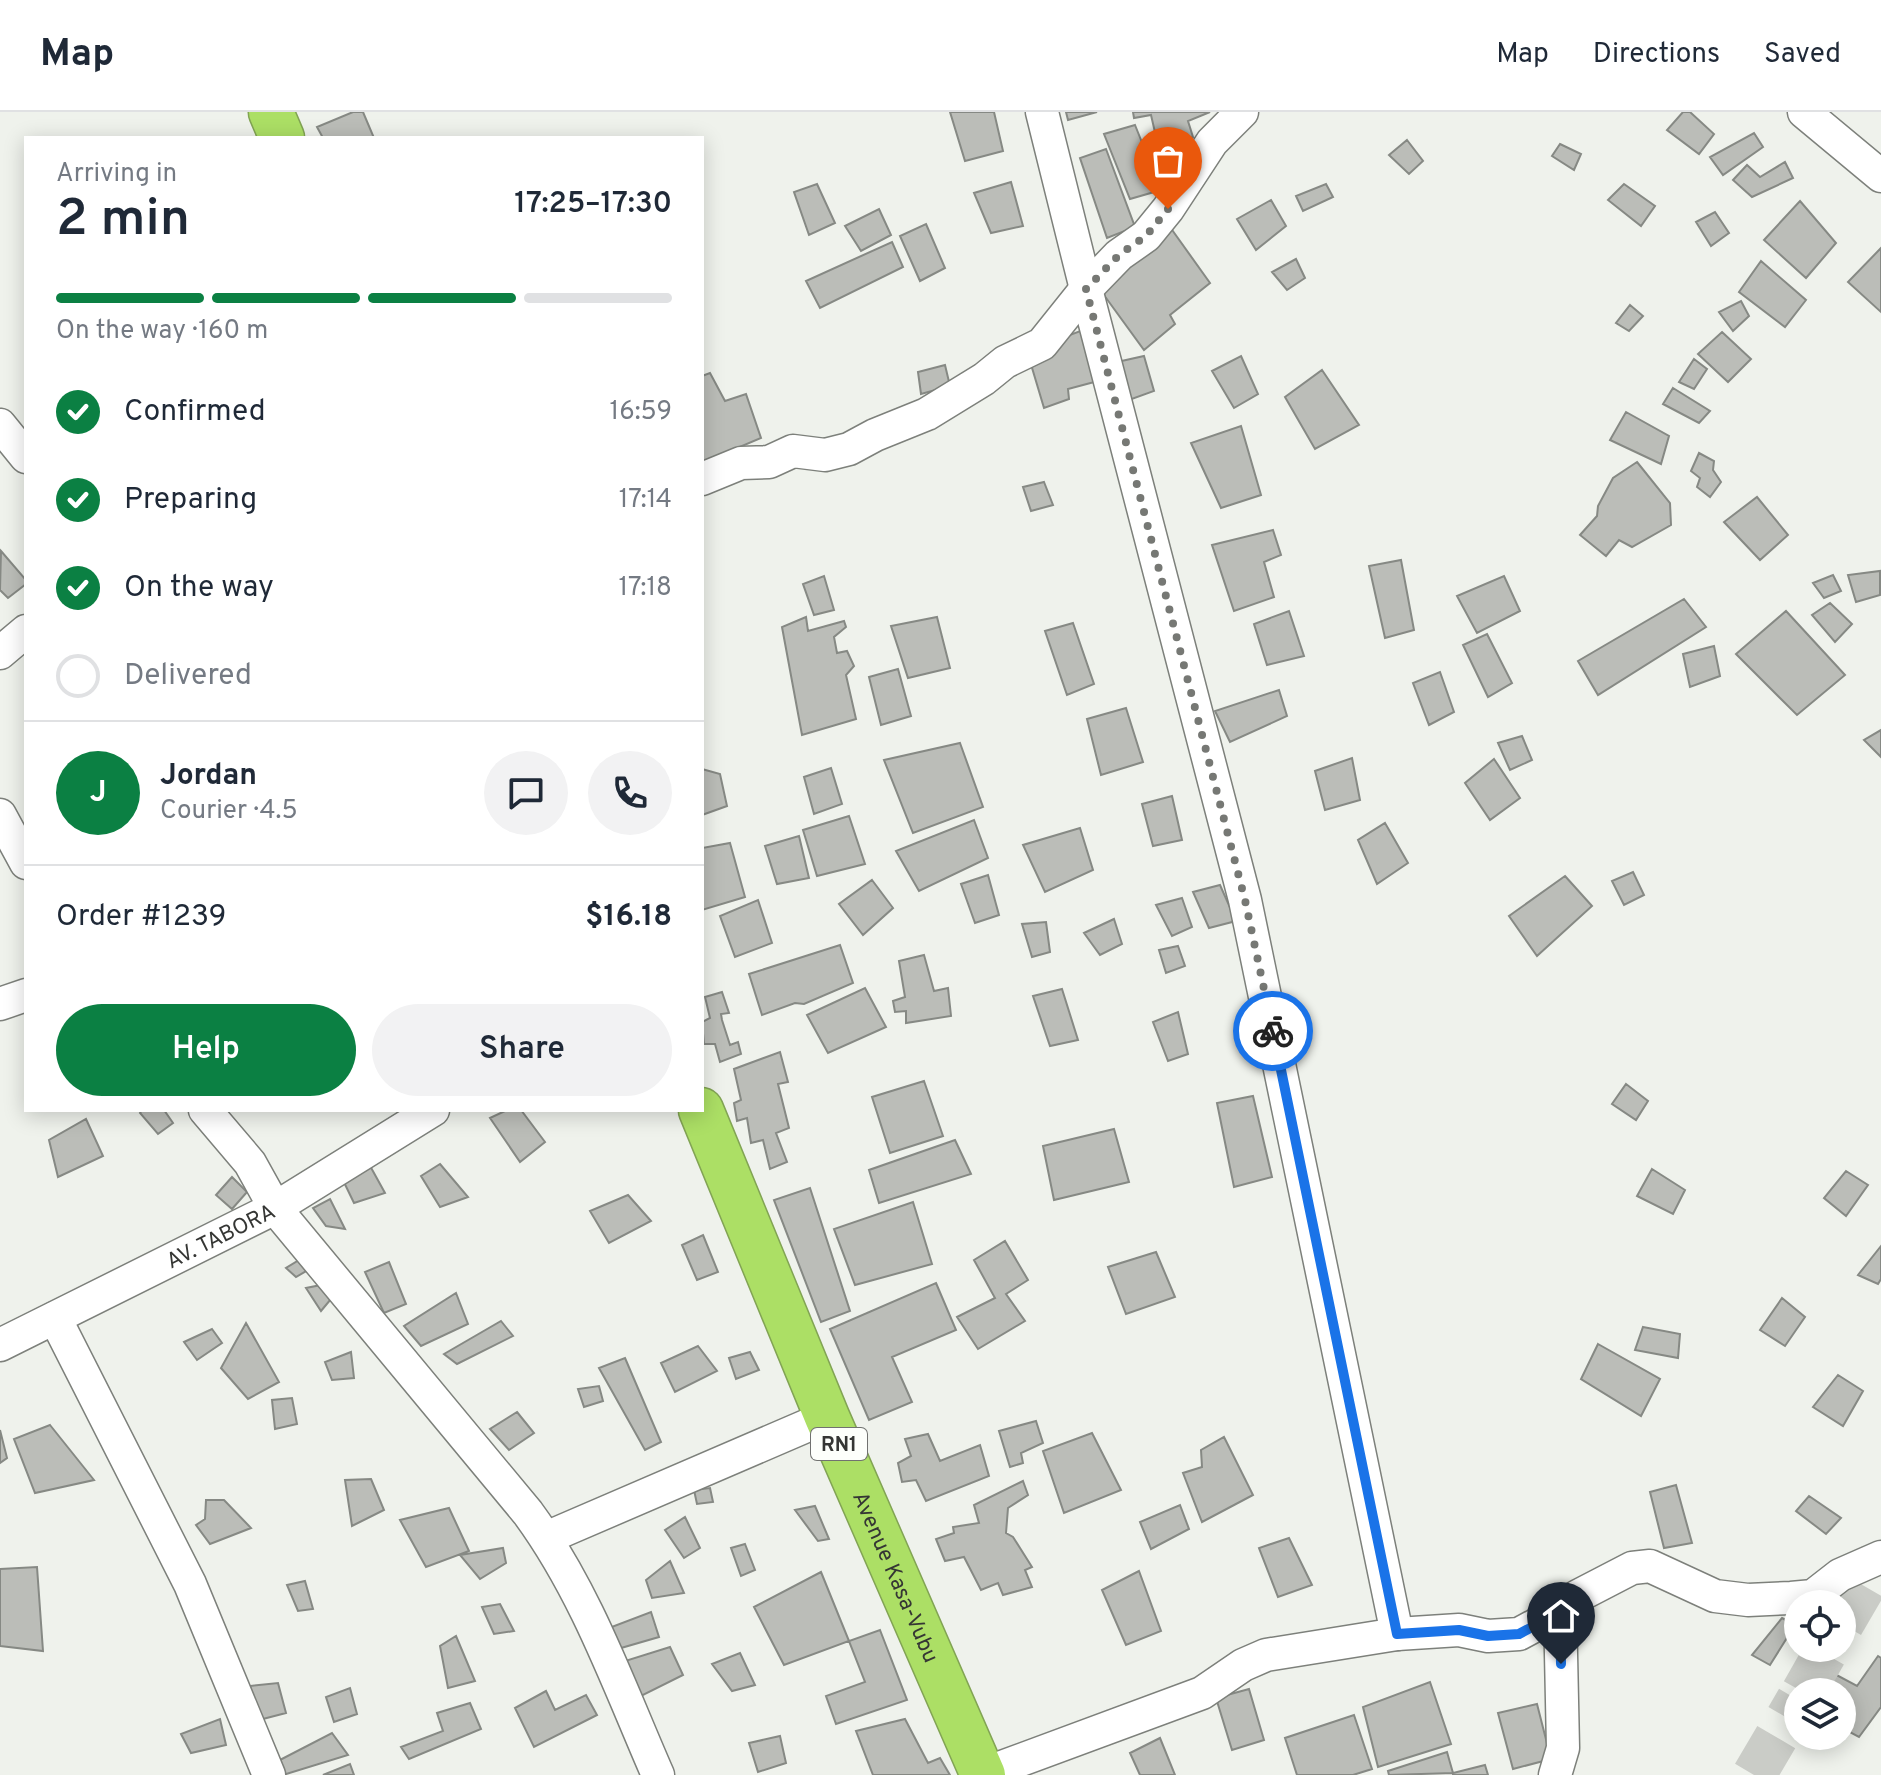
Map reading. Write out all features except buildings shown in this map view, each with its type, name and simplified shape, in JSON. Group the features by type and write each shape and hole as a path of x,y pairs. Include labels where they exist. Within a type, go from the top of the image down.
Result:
{"highway":[{"path":"271,112 281,136"},
{"name":"Avenue Kasa-Vubu","path":"702,1112 827,1417 983,1774"}],"street":[{"path":"1042,112 1245,900 1397,1634"},
{"path":"704,478 741,463 769,462 793,451 825,455 849,449 927,414 984,379 1005,362 1042,344 1086,289 1119,255 1146,236 1168,209 1212,142 1242,112"},
{"path":"1804,112 1881,176"},
{"path":"0,425 24,455"},
{"path":"0,653 24,633"},
{"path":"0,815 24,859"},
{"path":"0,1004 24,996"},
{"path":"207,1112 250,1163 275,1208 338,1280 546,1538 577,1591 658,1775"},
{"name":"AV. TABORA","path":"0,1345 275,1208 430,1112"},
{"path":"55,1318 190,1584 269,1775"},
{"path":"546,1538 827,1417"},
{"path":"983,1774 1202,1693 1243,1665 1266,1655 1397,1634 1459,1630 1488,1636 1519,1634 1545,1620 1560,1607 1632,1568 1650,1566 1715,1596 1748,1600 1813,1596 1840,1575 1881,1557"},
{"path":"1555,1775 1563,1748 1560,1607"}],"tunnel":[{"path":"1856,1600 1881,1557"},
{"path":"1811,1678 1820,1662"},
{"path":"1754,1775 1784,1724"}],"way so far":[{"path":"1168,209 1146,236 1119,255 1086,289 1245,900 1273,1031"}],"route":[{"path":"1273,1031 1397,1634 1459,1630 1488,1636 1519,1634 1545,1620 1560,1607 1561,1664"}]}
